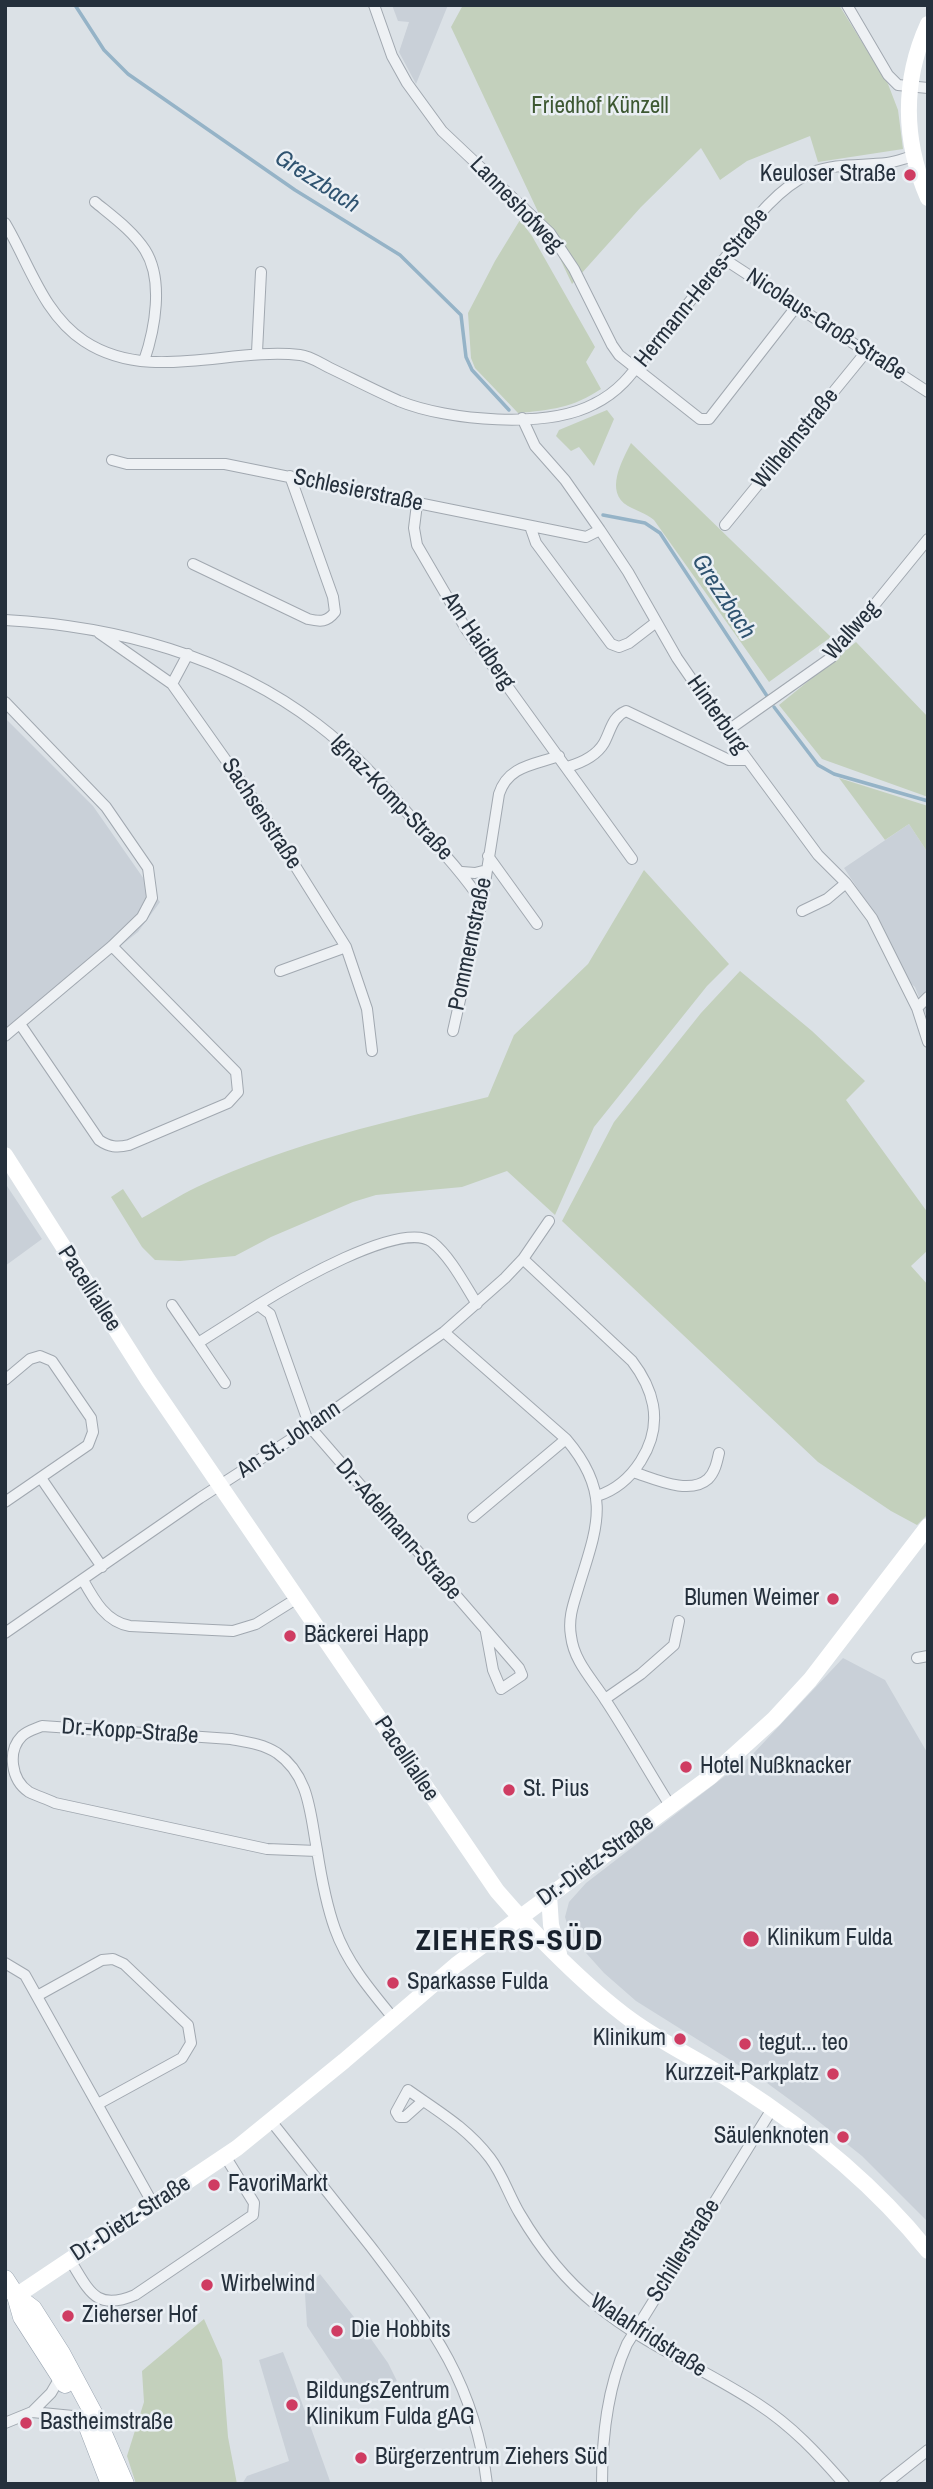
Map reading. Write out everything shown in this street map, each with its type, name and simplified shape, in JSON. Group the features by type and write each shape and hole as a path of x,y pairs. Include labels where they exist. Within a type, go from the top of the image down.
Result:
{"main road":[{"path":"928,24 914,61 907,112 914,156 928,198"},
{"name":"Pacelliallee","path":"5,1156 112,1326 296,1599 481,1868 520,1916 629,2018 661,2041 732,2081 855,2175 900,2218 928,2251"},
{"name":"Dr.-Dietz-Straße","path":"16,2295 225,2156 271,2121 456,1965 710,1777 783,1709 836,1647 928,1526"},
{"path":"549,1895 551,1926 560,1956"},
{"path":"5,2279 16,2295 33,2309 61,2353 98,2422 125,2484"},
{"path":"16,2295 22,2317 61,2376 83,2417 110,2484"}],"street":[{"name":"Lanneshofweg","path":"374,5 392,56 407,83 442,131 550,233 574,269 612,345 620,355 700,419 709,419 796,307"},
{"path":"847,5 888,75 898,85 928,88"},
{"name":"Hermann-Heres-Straße","path":"522,418 573,413 613,394 740,236 779,195 808,174 830,166 890,163 914,156"},
{"path":"94,202 132,234 146,251 157,291 156,312 144,361"},
{"path":"5,223 23,253 43,296 63,323 84,341 114,356 160,362 225,359 257,352 303,355 400,401 440,414 475,418 522,418"},
{"name":"Nicolaus-Groß-Straße","path":"724,259 928,392"},
{"path":"257,352 261,272"},
{"name":"Wilhelmstraße","path":"725,525 866,352"},
{"name":"Hinterburg","path":"522,418 536,446 565,480 628,572 655,624 727,731 818,855 846,883 872,918 917,1008 928,1042"},
{"name":"Schlesierstraße","path":"112,460 127,464 225,464 586,537 600,530"},
{"path":"193,564 308,619 318,622 328,620 335,612 333,597 290,476"},
{"name":"Am Haidberg","path":"417,504 414,528 417,545 466,629 632,859"},
{"path":"530,526 537,543 611,644 619,647 629,643 655,624"},
{"name":"Wallweg","path":"727,731 832,657 928,539"},
{"name":"Ignaz-Komp-Straße","path":"5,620 47,622 131,636 188,654 267,691 317,724 366,767 462,872 482,902"},
{"name":"Sachsenstraße","path":"94,630 172,684 251,797 346,947 367,1009 372,1051"},
{"path":"172,684 188,654"},
{"path":"5,702 106,807 148,867 152,898 142,917 112,946 5,1036"},
{"path":"567,767 581,763 603,745 615,719 626,711 729,760 748,760"},
{"name":"Pommernstraße","path":"453,1031 482,902 503,780 514,771 559,756"},
{"name":"Pommernstraße","path":"488,856 537,924"},
{"name":"Ignaz-Komp-Straße","path":"462,872 487,870"},
{"path":"802,911 827,899 846,883"},
{"path":"20,1024 99,1140 105,1144 116,1147 129,1145 228,1103 238,1092 236,1072 112,946"},
{"path":"280,971 346,947"},
{"path":"917,1008 928,997"},
{"name":"An St. Johann","path":"5,1633 310,1427 444,1332 523,1259 549,1221"},
{"path":"198,1343 304,1276 382,1244 420,1237 432,1242 477,1304"},
{"path":"523,1259 632,1361 645,1381 654,1408 654,1424 648,1448 633,1472 607,1493 597,1496"},
{"path":"172,1305 225,1383"},
{"path":"258,1305 270,1314 310,1427"},
{"path":"444,1332 566,1439 581,1457 597,1496 596,1532 570,1614 571,1636 578,1660 671,1807"},
{"path":"5,1380 30,1359 40,1356 52,1361 91,1418 93,1432 88,1445 5,1502"},
{"name":"Dr.-Adelmann-Straße","path":"310,1427 486,1632 511,1657 522,1675 500,1689 493,1670 486,1632"},
{"path":"472,1517 566,1439"},
{"path":"633,1472 683,1486 696,1485 707,1480 714,1470 719,1453"},
{"path":"41,1478 102,1567"},
{"path":"83,1580 106,1615 130,1626 233,1630 256,1624 296,1599"},
{"path":"605,1699 641,1674 674,1645 679,1620"},
{"name":"Dr.-Kopp-Straße","path":"317,1851 267,1849 55,1803 26,1790 15,1774 12,1761 14,1748 23,1734 42,1727 231,1739 259,1744 276,1752 300,1778 308,1797 332,1918 345,1953 394,2019"},
{"path":"37,1996 96,1962 113,1959 124,1964 188,2025 191,2043 182,2058 97,2104"},
{"path":"5,1963 25,1975 153,2204"},
{"name":"Walahfridstraße","path":"423,2101 460,2125 491,2159 535,2238 567,2279 595,2304 634,2332 774,2415 807,2443 844,2484"},
{"name":"Schillerstraße","path":"602,2484 607,2407 621,2357 772,2109"},
{"path":"271,2121 393,2276 444,2347 463,2386 476,2424 487,2484"},
{"path":"70,2260 91,2292 100,2300 119,2302 135,2295 253,2215 254,2203 225,2156"},
{"path":"5,2423 32,2412 51,2393 61,2376"},
{"path":"32,2412 83,2417"},
{"path":"885,2484 928,2450"}],"shaded area":[{"path":"392,5 448,5 416,84 399,52 409,22 398,21"},
{"path":"5,718 93,806 160,902 138,932 5,1037"},
{"path":"909,824 928,853 928,1020 915,987 908,981 882,925 844,868"},
{"path":"5,1183 42,1239 5,1266"},
{"name":"Klinikum Fulda","path":"843,1658 885,1680 928,1754 928,2222 862,2156 808,2113 767,2083 636,2001 604,1973 578,1944 570,1933 565,1917 569,1902 586,1883 751,1756"},
{"name":"Die Hobbits","path":"320,2274 369,2336 397,2381 353,2396 307,2326 305,2294"},
{"path":"283,2352 331,2484 242,2484 247,2476 289,2461 259,2360"}],"green space":[{"name":"Friedhof Künzell","path":"463,5 839,5 888,84 898,110 903,149 818,162 810,136 747,161 720,180 701,148 641,207 572,284 451,27"},
{"path":"520,220 532,236 595,347 586,362 601,389 571,404 518,413 475,368 471,358 468,313"},
{"path":"607,410 614,419 594,466 579,447 571,451 556,436 559,430"},
{"path":"631,443 831,637 769,682 654,520 621,500 617,493 617,476"},
{"path":"856,642 928,717 928,797 822,759 779,705"},
{"path":"839,778 928,806 928,853 909,824 885,840"},
{"path":"644,870 729,964 707,986 594,1127 555,1215 507,1171 462,1187 376,1195 353,1202 271,1237 235,1256 180,1261 155,1260 142,1247 111,1197 123,1189 142,1218 197,1187 268,1158 341,1134 488,1097 514,1035 588,964"},
{"path":"740,971 812,1031 865,1081 846,1100 928,1213 928,1250 911,1266 928,1285 928,1514 917,1525 891,1511 818,1462 562,1221 614,1122 701,1013"},
{"path":"204,2319 222,2360 228,2437 237,2484 136,2484 127,2456 144,2402 142,2371"}],"waterway":[{"name":"Grezzbach","path":"75,5 104,50 128,74 295,190 400,255 461,315 466,357 472,370 509,410"},
{"name":"Grezzbach","path":"603,515 645,523 660,533 767,696"},
{"name":"Grezzbach","path":"774,707 818,765 834,774 928,801"}],"place":[{"name":"Keuloser Straße","path":"910,175"},
{"name":"Blumen Weimer","path":"833,1599"},
{"name":"Bäckerei Happ","path":"290,1636"},
{"name":"Hotel Nußknacker","path":"686,1767"},
{"name":"St. Pius","path":"509,1790"},
{"name":"Klinikum Fulda","path":"751,1939"},
{"name":"Sparkasse Fulda","path":"393,1983"},
{"name":"Klinikum","path":"680,2039"},
{"name":"tegut... teo","path":"745,2044"},
{"name":"Kurzzeit-Parkplatz","path":"833,2074"},
{"name":"Säulenknoten","path":"843,2137"},
{"name":"FavoriMarkt","path":"214,2185"},
{"name":"Wirbelwind","path":"207,2285"},
{"name":"Zieherser Hof","path":"68,2316"},
{"name":"Die Hobbits","path":"337,2331"},
{"name":"BildungsZentrum Klinikum Fulda gAG","path":"292,2405"},
{"name":"Bastheimstraße","path":"26,2423"},
{"name":"Bürgerzentrum Ziehers Süd","path":"361,2458"}],"district":[{"name":"ZIEHERS-SÜD","path":"510,1942"}]}
